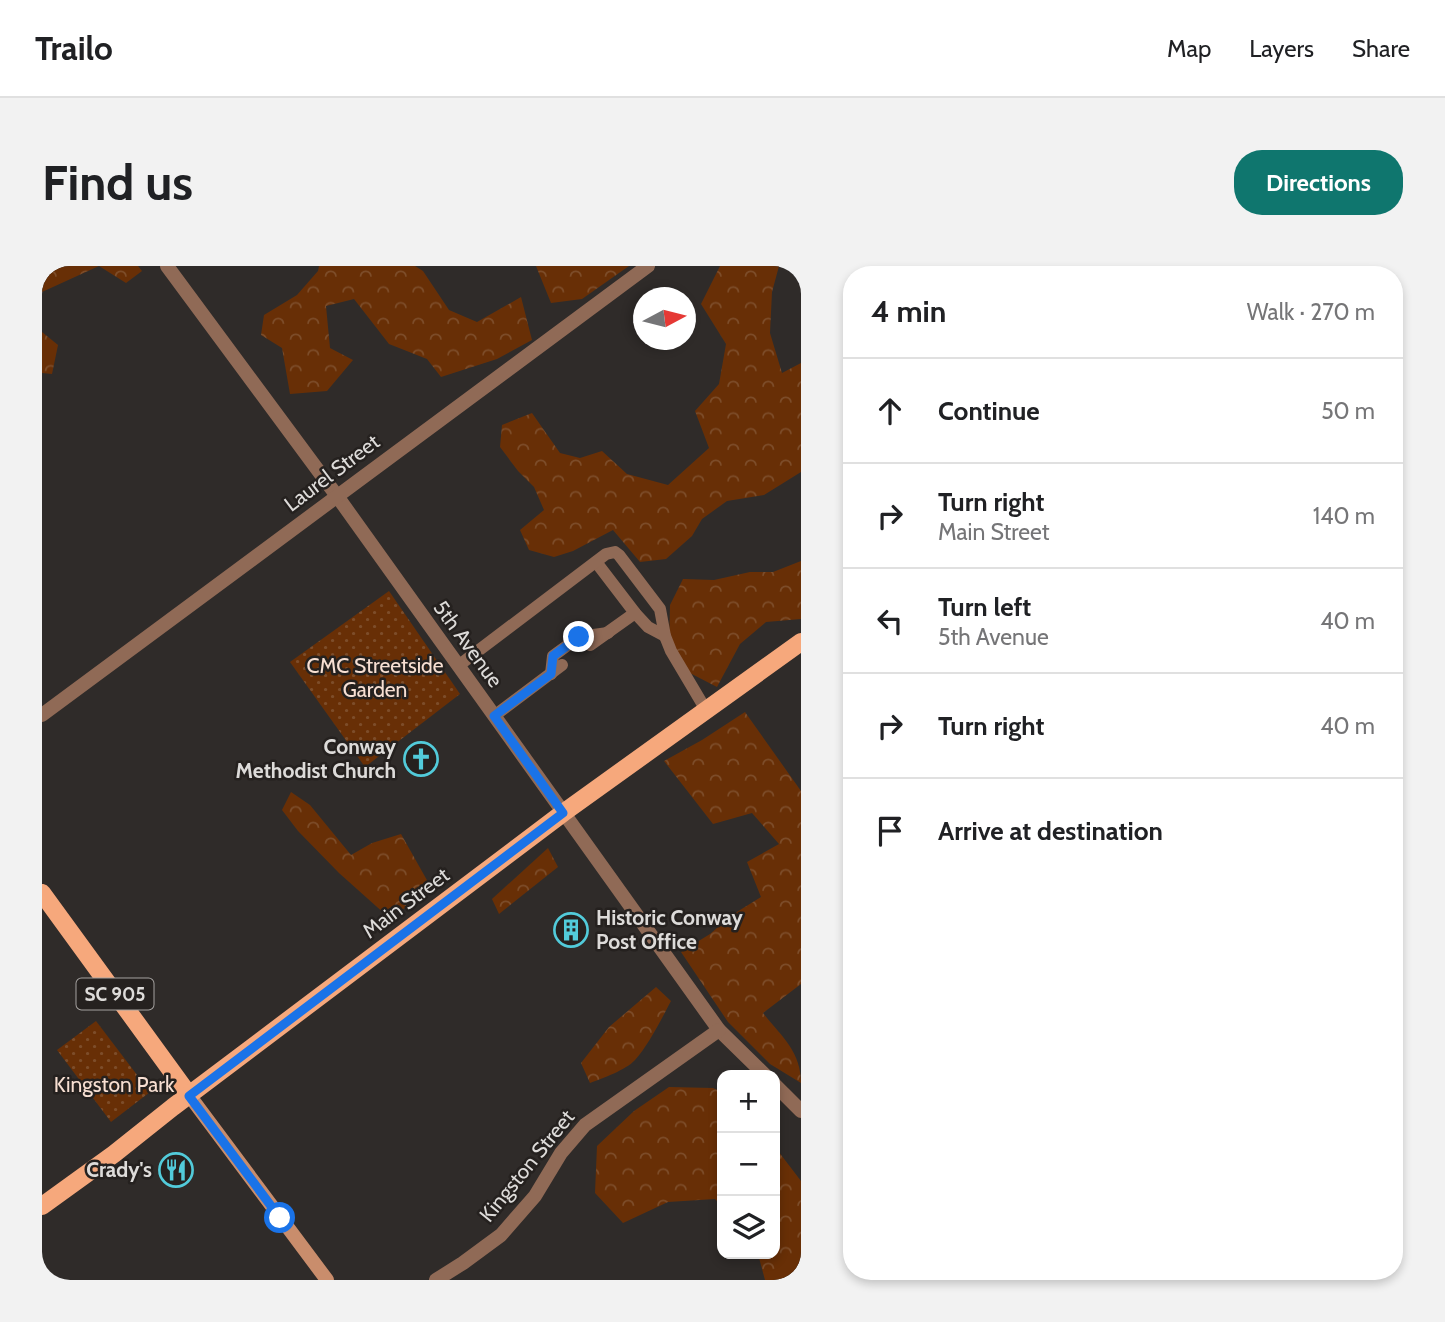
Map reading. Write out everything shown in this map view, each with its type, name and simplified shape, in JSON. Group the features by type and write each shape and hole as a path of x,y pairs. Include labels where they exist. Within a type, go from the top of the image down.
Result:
{"main road":[{"name":"Main Street","path":"42,1206 563,813 801,642"},
{"name":"SC 905","path":"42,893 327,1280"}],"street":[{"name":"5th Avenue","path":"167,266 337,496 719,1030 760,1070"},
{"name":"Laurel Street","path":"42,715 648,266"},
{"name":"Kingston Street","path":"436,1280 501,1235 535,1196 561,1153 585,1125 719,1030"},
{"path":"780,1090 801,1111"}],"lane":[{"path":"458,666 606,554 615,552 660,609 665,636 683,674 706,709"},
{"path":"596,562 648,627 665,636"},
{"path":"590,645 635,613"},
{"path":"551,674 553,656 579,637 608,633"},
{"path":"494,716 562,665"}],"green space":[{"path":"42,266 99,266 42,292"},
{"path":"99,266 138,266 142,271 126,283"},
{"path":"319,266 415,266 423,271 449,310 477,322 521,297 532,340 497,359 441,377 427,359 389,344 354,299 326,306 330,348 353,360 327,391 290,394 282,348 261,335 264,315 297,295 318,271"},
{"path":"536,266 629,266 582,299 551,303"},
{"path":"720,266 779,266 772,292 770,333 782,373 801,363 801,472 764,495 727,501 702,519 692,536 666,559 640,562 613,530 573,551 554,557 529,550 520,530 544,510 534,487 500,447 502,425 532,413 560,453 580,458 602,451 627,474 668,485 709,448 695,411 719,384 726,344 701,304"},
{"path":"42,332 58,345 52,374 42,373"},
{"path":"801,561 801,619 766,622 740,644 717,687 684,670 669,649 670,605 683,579 714,580 750,572 773,572"},
{"name":"CMC Streetside Garden","path":"389,591 460,694 365,767 290,662"},
{"path":"745,712 801,791 801,984 763,1013 794,1053 801,1083 770,1064 728,1022 681,952 761,897 747,862 779,844 752,813 713,824 664,761"},
{"path":"291,792 310,805 351,855 372,843 401,834 428,882 414,905 386,915 339,873 298,831 282,810"},
{"path":"548,848 558,867 499,914 492,899"},
{"path":"656,987 671,1001 645,1047 626,1067 590,1083 581,1063 609,1027"},
{"name":"Kingston Park","path":"96,1021 150,1092 111,1122 57,1050"},
{"path":"669,1087 717,1090 717,1201 668,1202 623,1223 595,1193 597,1146 634,1111"},
{"path":"780,1154 801,1181 801,1280 765,1280 759,1259 780,1259"}],"place":[{"name":"Conway Methodist Church","path":"421,759"},
{"name":"Historic Conway Post Office","path":"571,930"},
{"name":"Crady's","path":"176,1170"}],"route":[{"path":"280,1218 189,1096 563,813 494,716 551,674 553,656 579,637"}]}
